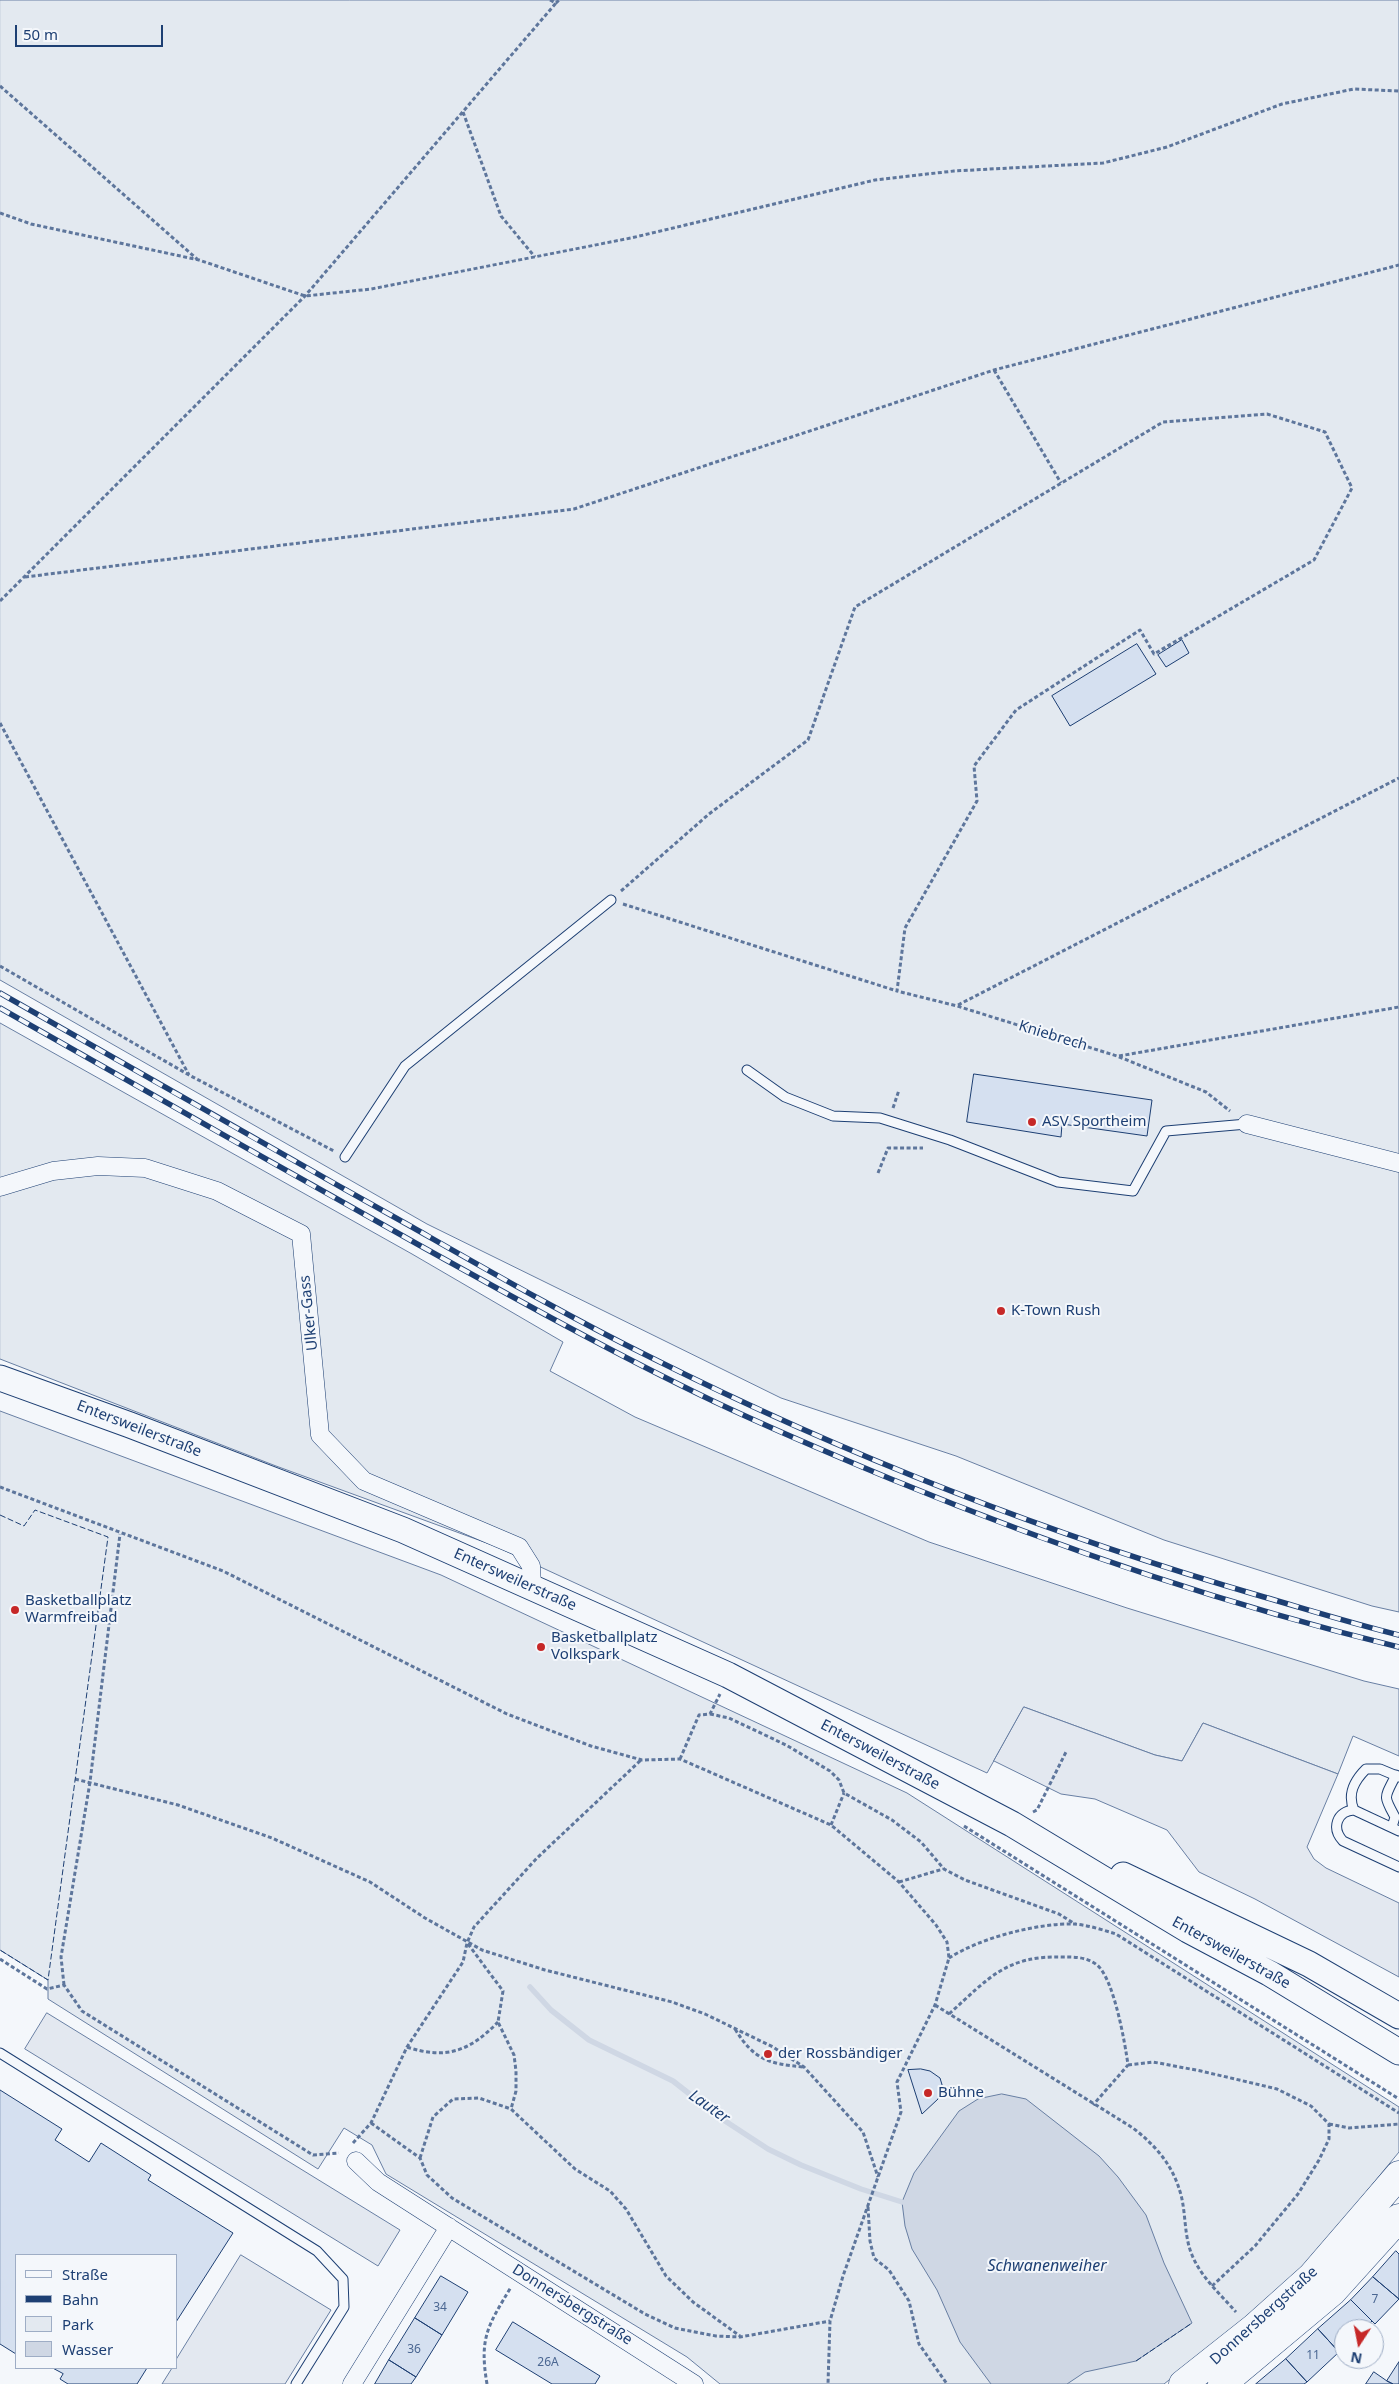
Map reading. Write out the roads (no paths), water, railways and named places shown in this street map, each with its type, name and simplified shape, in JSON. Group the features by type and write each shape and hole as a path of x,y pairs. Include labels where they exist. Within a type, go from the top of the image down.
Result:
{"main road":[{"name":"Entersweilerstraße","path":"0,1378 130,1425 403,1530 728,1675 1012,1824 1197,1909 1309,1964 1399,2016"},
{"name":"Entersweilerstraße","path":"1012,1824 1188,1930 1269,1974 1399,2052"},
{"name":"Donnersbergstraße","path":"1183,2384 1255,2327 1312,2276 1399,2175"},
{"name":"Donnersbergstraße","path":"1222,2384 1332,2292 1399,2218"}],"street":[{"path":"1247,1124 1399,1163"},
{"name":"Ulker-Gass","path":"0,1187 53,1171 98,1166 145,1168 217,1191 301,1234 320,1435 364,1481 519,1547 531,1566 532,1586"},
{"name":"Donnersbergstraße","path":"349,2157 378,2182 694,2384"},
{"path":"352,2384 449,2228"}],"lane":[{"path":"345,1157 405,1066 611,900"},
{"path":"747,1070 785,1097 833,1116 889,1120 950,1140 1058,1182 1133,1191 1166,1131 1247,1124"},
{"path":"1354,1810 1351,1802 1352,1790 1357,1777 1366,1769 1380,1769 1397,1776 1387,1793 1386,1803 1396,1817 1395,1829 1354,1810 1347,1810 1339,1817 1336,1834 1343,1841 1399,1867"},
{"path":"0,2054 316,2251 342,2279 344,2307 296,2384"}],"water":[{"name":"Schwanenweiher","path":"1002,2094 1026,2099 1099,2156 1118,2177 1146,2215 1164,2263 1192,2323 1136,2361 1085,2372 1067,2384 991,2384 960,2342 937,2290 912,2249 905,2226 902,2202 914,2173 959,2111 978,2099"}],"waterway":[{"name":"Lauter","path":"530,1987 551,2010 589,2040 673,2081 719,2117 768,2149 801,2165 861,2189 902,2202"}],"railway":[{"path":"0,993 530,1294 620,1342 799,1428 952,1491 1107,1548 1332,1617 1399,1635"},
{"path":"0,1008 528,1305 713,1401 891,1479 1079,1551 1270,1613 1399,1647"}],"place":[{"name":"ASV Sportheim","path":"1032,1122"},
{"name":"K-Town Rush","path":"1001,1311"},
{"name":"Basketballplatz Warmfreibad","path":"15,1610"},
{"name":"Basketballplatz Volkspark","path":"541,1647"},
{"name":"der Rossbändiger","path":"768,2054"},
{"name":"Bühne","path":"928,2093"}]}
